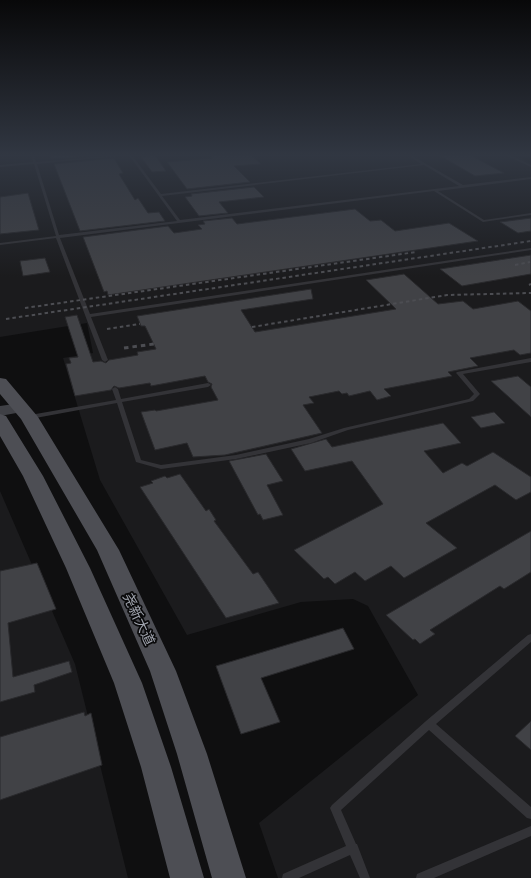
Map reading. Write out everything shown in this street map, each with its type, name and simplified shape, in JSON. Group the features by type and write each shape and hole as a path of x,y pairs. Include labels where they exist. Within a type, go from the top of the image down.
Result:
{"main road":[{"path":"8,404 33,476 72,554 128,683 156,767 187,878"},
{"name":"尧新大道","path":"8,404 108,550 163,671 192,754 229,878"}],"lane":[{"path":"45,195 58,237 105,360"},
{"path":"160,195 178,222"},
{"path":"0,244 395,195"},
{"path":"443,195 483,221 531,214"},
{"path":"88,316 531,249"},
{"path":"115,389 138,461 161,467 236,457 311,441 346,429 471,400 476,394 459,373 531,360"},
{"path":"8,404 119,401 208,385"},
{"path":"365,878 335,808 429,724 531,637"},
{"path":"429,724 531,814"},
{"path":"421,878 531,831"},
{"path":"287,878 353,848"}],"shaded area":[{"path":"0,195 531,195 531,878 278,878 259,823 418,695 368,606 353,599 301,602 187,635 100,480 63,358 93,353 87,323 0,337"},
{"path":"0,491 75,664 128,878 0,878"}],"building":[{"path":"29,195 39,230 0,234 0,197"},
{"path":"66,195 132,195 135,200 138,198 148,213 159,212 165,221 80,231"},
{"path":"262,195 264,197 219,202 228,213 199,216 185,197"},
{"path":"355,209 370,221 381,220 395,231 449,223 478,241 108,295 107,291 104,292 83,237 168,226 174,233 202,229 198,225 205,224 203,221 232,218 237,224"},
{"path":"531,218 531,231 518,233 500,222"},
{"path":"531,255 531,274 462,286 440,269"},
{"path":"45,258 50,272 23,276 20,261"},
{"path":"404,274 438,304 463,301 473,309 518,301 531,311 531,353 520,355 514,350 470,358 478,366 448,372 452,376 384,389 391,396 377,400 370,391 349,396 347,393 342,394 339,391 309,397 314,403 303,405 322,433 225,455 193,457 187,443 155,450 141,412 156,411 218,400 211,387 212,384 208,382 205,376 151,386 150,383 119,388 114,386 111,390 75,396 66,364 71,363 69,358 78,357 65,317 77,315 93,362 101,361 106,363 109,360 138,355 137,352 156,349 145,326 141,326 137,316 311,289 313,299 241,310 255,332 396,309 366,280"},
{"path":"518,376 531,387 531,417 491,381"},
{"path":"494,412 505,423 481,428 471,417"},
{"path":"443,423 461,443 424,451 443,473 462,463 467,466 493,452 531,477 531,492 516,500 495,485 426,523 457,548 404,578 391,566 365,581 355,572 335,584 328,577 324,579 294,550 383,504 352,461 305,471 291,449 326,439 332,447"},
{"path":"266,454 283,481 267,485 283,515 263,520 260,514 258,515 229,461"},
{"path":"180,474 206,511 209,509 216,520 214,521 253,574 258,572 279,603 226,618 140,487 153,483 151,481 165,476 167,478"},
{"path":"531,531 531,572 504,589 500,586 430,630 435,634 420,644 415,639 413,640 386,615"},
{"path":"37,563 56,609 8,623 13,677 69,661 72,672 34,685 35,692 0,702 0,571"},
{"path":"343,628 354,649 261,678 280,722 241,734 216,666"},
{"path":"84,712 85,716 91,713 102,765 0,800 0,737"},
{"path":"531,721 531,750 515,736"}],"railway":[{"path":"6,319 531,241"},
{"path":"25,308 416,252"},
{"path":"515,265 530,262"},
{"path":"252,327 447,295 531,293"},
{"path":"107,329 140,324"},
{"path":"124,348 154,344"}]}
